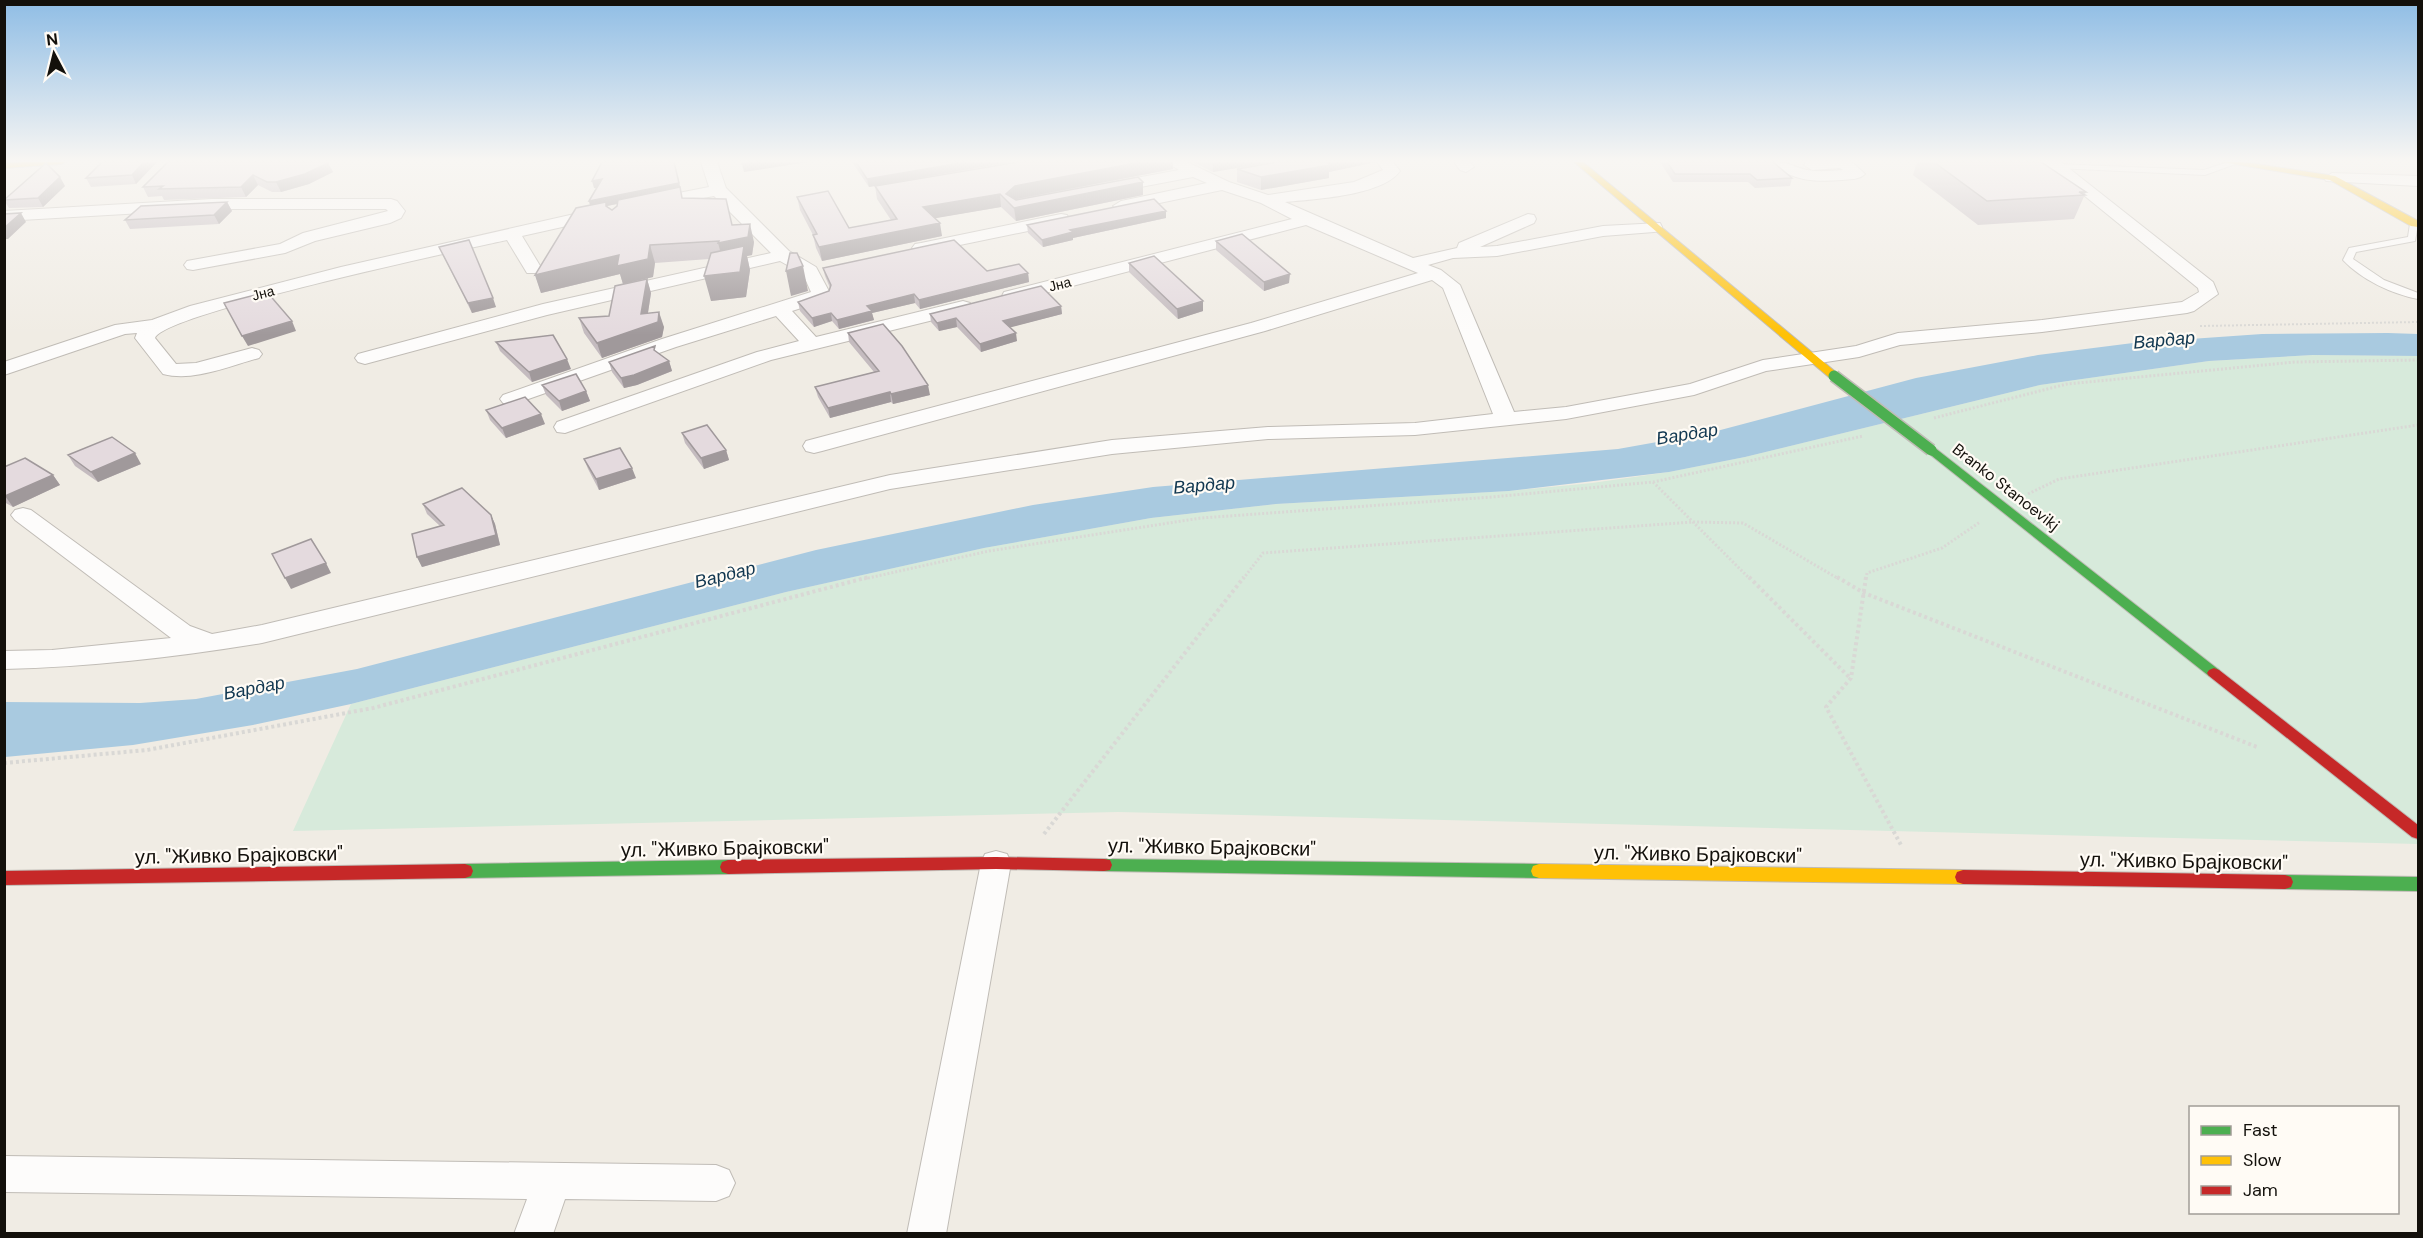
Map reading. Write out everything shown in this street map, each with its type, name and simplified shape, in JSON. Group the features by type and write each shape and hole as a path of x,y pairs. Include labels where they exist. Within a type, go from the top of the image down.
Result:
{"street":[{"path":"193,266 285,248 309,237 381,220"},
{"name":"Јна","path":"4,369 122,329 155,325 207,308 336,274 570,220"},
{"path":"510,399 669,343 822,295 810,271 783,255 748,220"},
{"path":"902,252 1056,220"},
{"name":"Јна","path":"565,427 764,356 1307,220"},
{"path":"1307,220 1435,274 1451,285 1506,419"},
{"path":"1411,264 1453,253 1526,220"},
{"name":"Branko Stanoevikj","path":"1646,220 1811,358 2418,833"},
{"path":"4,660 52,659 210,643 262,634 890,482 1112,447 1268,433 1415,429 1566,413 1694,388 1763,366 1859,351 1898,339 2042,326 2187,307 2209,294 2207,286 2123,220"},
{"path":"1453,253 1497,251 1603,231 1654,227"},
{"path":"511,233 533,270"},
{"path":"365,358 543,310 783,255"},
{"path":"810,271 832,266"},
{"path":"814,446 1258,327 1435,274"},
{"path":"780,309 812,344"},
{"path":"155,325 147,332 145,338 170,370 197,369 252,354"},
{"path":"23,515 181,632 210,643"},
{"path":"926,1233 1008,863"},
{"name":"ул. \"Живко Брајковски\"","path":"4,878 1008,863 2418,884"},
{"path":"4,1174 716,1184"},
{"path":"532,1233 553,1181"}],"lane":[{"path":"2416,224 2415,241 2352,250 2348,260 2376,281 2404,293 2418,296"}],"path":[{"path":"1933,418 2067,384 2295,362 2418,360"},
{"path":"1919,877 1826,707 1851,678 1868,573 1942,548 2003,506 2059,479 2418,425"},
{"path":"4,763 147,750 373,708 885,573 989,550 1201,518 1492,497 1653,482 1863,436"},
{"path":"1653,482 1851,678"},
{"path":"1008,863 1263,553 1693,522 1743,523 1864,593 2262,749"}],"green space":[{"path":"2313,355 2418,356 2418,844 1118,812 293,831 351,704 786,592 984,548 1151,518 1276,504 1509,491 1592,483 1669,472 1745,457 2040,385 2209,361"}],"water":[{"name":"Вардар","path":"2262,334 2418,334 2418,356 2313,355 2209,361 2040,385 1745,457 1669,472 1509,491 1276,504 1151,518 984,548 786,592 351,704 253,725 133,745 5,757 4,702 140,703 196,699 357,669 816,550 1033,505 1153,487 1618,449 1713,432 1916,378 2038,355 2133,343"}],"building":[{"path":"4,220 13,220 4,228"},
{"path":"569,220 731,220 732,225 750,224 748,237 718,243 719,241 650,245 648,259 617,266 619,255 535,275"},
{"path":"809,220 844,220 849,228 893,220 937,220 940,223 819,247 813,235 817,234"},
{"path":"1053,220 1122,220 1070,230 1073,232 1042,240 1027,225"},
{"path":"1242,234 1290,274 1264,282 1216,241"},
{"path":"469,240 493,298 468,303 439,247"},
{"path":"954,240 987,271 1019,264 1028,273 919,300 914,294 867,306 872,311 837,320 831,313 812,318 798,302 829,291 831,285 823,268"},
{"path":"744,246 740,272 704,276 711,253"},
{"path":"790,253 797,253 803,266 786,271"},
{"path":"1154,256 1203,301 1177,309 1129,263"},
{"path":"647,279 641,314 659,312 658,322 597,343 579,318 609,316 615,286"},
{"path":"1041,286 1061,306 1003,321 1016,333 980,344 956,318 937,323 930,314"},
{"path":"267,292 292,321 242,336 224,303"},
{"path":"883,324 902,346 928,385 828,408 815,387 879,371 848,333"},
{"path":"553,335 567,359 529,372 496,342"},
{"path":"655,346 654,350 669,361 621,378 609,362"},
{"path":"576,374 586,391 559,401 542,385"},
{"path":"525,397 541,414 502,428 486,410"},
{"path":"707,425 726,450 701,458 682,433"},
{"path":"112,437 135,453 91,472 68,455"},
{"path":"620,448 632,468 596,479 584,459"},
{"path":"25,458 53,475 5,496 4,467"},
{"path":"462,488 491,515 496,535 417,557 412,534 444,525 423,504"},
{"path":"311,539 326,563 285,578 272,554"}],"traffic: fast":[{"path":"1834,376 1931,450"},
{"path":"1931,450 2214,673"},
{"path":"1104,865 1539,871"},
{"path":"465,871 728,867"},
{"path":"2285,882 2418,884"}],"traffic: slow":[{"path":"1647,220 1834,376"},
{"path":"2406,220 2418,224"},
{"path":"1539,871 1963,877"}],"traffic: jam":[{"path":"2214,673 2418,833"},
{"path":"728,867 996,863 1104,865"},
{"path":"4,878 465,871"},
{"path":"1963,877 2285,882"}]}
